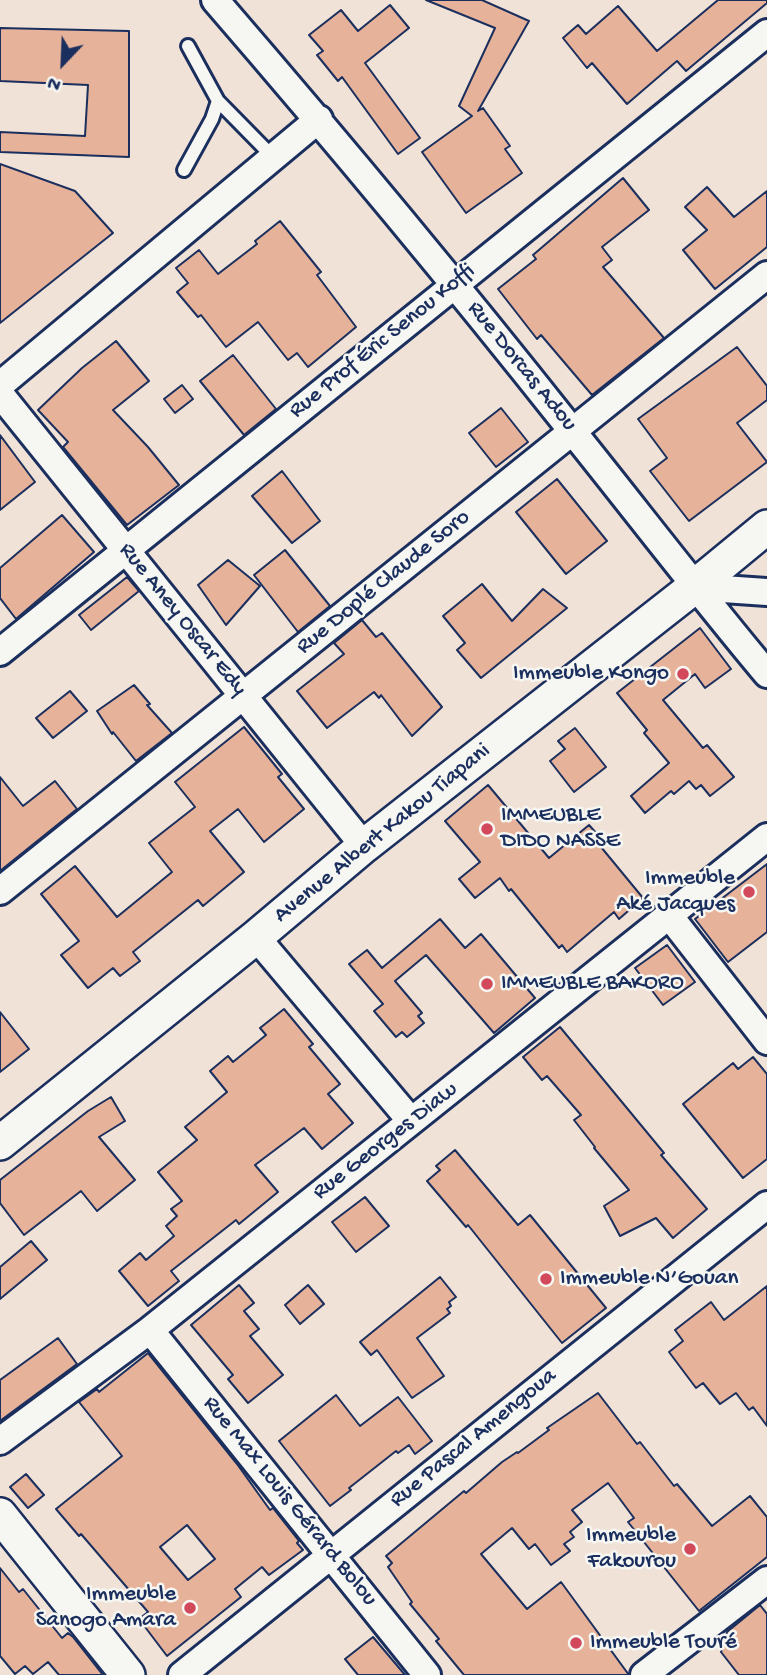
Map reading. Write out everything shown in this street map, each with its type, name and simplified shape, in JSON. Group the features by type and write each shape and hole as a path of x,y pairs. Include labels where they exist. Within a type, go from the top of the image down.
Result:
{"street":[{"name":"Rue Dorcas Adou","path":"215,0 319,119 455,284 694,587 767,674"},
{"name":"Rue Prof Éric Senou Koffi","path":"0,652 767,33"},
{"path":"0,385 319,119"},
{"name":"Rue Doplé Claude Soro","path":"0,891 767,275"},
{"name":"Rue Aney Oscar Edy","path":"0,394 364,846"},
{"name":"Avenue Albert Kakou Tiapani","path":"0,1143 256,937 364,846 767,527"},
{"path":"694,587 767,592"},
{"name":"Rue Georges Diaw","path":"0,1441 150,1330 767,837"},
{"path":"668,914 767,1041"},
{"path":"256,937 411,1121"},
{"name":"Rue Pascal Amengoua","path":"182,1675 767,1205"},
{"name":"Rue Max Louis Gérard Bolou","path":"150,1330 427,1675"},
{"path":"0,1515 128,1675"},
{"path":"644,1675 767,1580"}],"lane":[{"path":"188,46 218,101 273,157"},
{"path":"184,170 212,119 218,101"}],"building":[{"path":"426,0 482,0 529,21 478,111 483,108 510,146 505,149 522,173 466,213 422,152 472,116 459,106 495,28"},
{"path":"718,0 767,0 767,3 686,71 677,61 627,104 592,63 587,68 563,38 578,25 586,34 618,6 657,51"},
{"path":"390,5 409,28 365,63 420,138 398,154 342,77 338,81 317,55 323,51 309,35 341,10 358,31"},
{"path":"0,28 129,31 129,157 0,152 0,132 85,136 88,85 0,81"},
{"path":"0,164 75,191 113,233 0,323"},
{"path":"623,178 649,210 602,247 612,260 603,267 664,338 592,395 541,335 537,339 498,289 536,259 533,255"},
{"path":"707,187 734,217 767,191 767,247 715,289 683,250 707,230 685,207"},
{"path":"280,221 321,272 317,275 356,327 308,367 297,353 288,360 258,322 226,347 201,315 198,317 177,292 188,283 176,268 199,250 218,274 257,244 255,241"},
{"path":"116,341 149,381 113,410 179,485 127,525 63,447 68,442 38,410 82,368"},
{"path":"737,347 767,386 767,400 737,423 767,462 689,521 650,471 667,458 638,419"},
{"path":"233,355 276,409 244,435 200,381"},
{"path":"182,385 193,399 175,413 164,399"},
{"path":"501,408 528,442 496,467 469,433"},
{"path":"0,435 35,482 0,510"},
{"path":"282,471 320,521 292,543 252,496"},
{"path":"557,479 607,541 566,574 516,512"},
{"path":"62,515 94,552 16,619 0,598 0,568"},
{"path":"285,550 330,606 298,632 254,575"},
{"path":"228,560 260,586 226,625 198,585"},
{"path":"127,577 139,591 91,630 79,615"},
{"path":"482,584 512,621 543,589 567,608 481,678 457,650 465,643 443,616"},
{"path":"362,620 376,637 382,633 442,707 412,736 381,695 379,698 374,692 327,728 297,691 344,654 334,643"},
{"path":"700,628 731,669 705,688 695,674 663,700 703,748 707,745 734,777 710,796 701,785 696,789 689,781 674,794 671,791 645,813 631,796 669,763 644,733 647,730 617,693"},
{"path":"134,685 150,704 147,705 172,733 136,761 113,732 112,734 97,711"},
{"path":"70,691 87,711 53,738 36,718"},
{"path":"244,727 282,774 278,777 304,809 264,842 238,809 210,831 244,872 203,906 198,900 133,952 140,961 120,976 113,968 88,988 61,955 79,941 41,894 75,866 117,917 172,872 149,843 195,807 175,782"},
{"path":"575,728 606,767 574,792 550,761 565,749 558,741"},
{"path":"0,777 23,806 55,781 77,809 0,871"},
{"path":"488,785 549,858 589,825 605,843 601,847 643,898 619,919 614,912 567,952 562,945 559,948 500,878 475,898 459,879 480,862 445,821"},
{"name":"Immeuble Aké Jacques","path":"767,864 767,932 728,962 695,919"},
{"path":"440,919 465,948 481,934 535,998 494,1033 426,955 395,981 422,1013 418,1016 424,1023 407,1037 402,1032 396,1037 374,1011 383,1004 349,964 367,950 382,968"},
{"path":"667,945 695,982 663,1005 635,968"},
{"path":"284,1009 313,1044 309,1047 340,1084 328,1094 353,1123 322,1149 304,1128 255,1165 278,1192 239,1224 236,1220 171,1271 179,1281 148,1306 119,1271 140,1253 146,1260 174,1236 166,1226 177,1216 171,1209 182,1201 158,1172 197,1140 185,1127 227,1092 210,1071 228,1056 233,1062 266,1035 260,1028"},
{"path":"0,1012 29,1049 0,1072"},
{"path":"560,1027 707,1209 673,1238 656,1218 620,1236 604,1206 629,1190 574,1120 581,1115 547,1076 542,1080 523,1057"},
{"path":"753,1057 767,1074 767,1159 743,1178 683,1104 733,1063 738,1069"},
{"path":"111,1097 125,1121 99,1137 135,1180 97,1211 81,1191 24,1235 0,1203 0,1180 88,1111"},
{"name":"Immeuble N’Gouan","path":"455,1150 518,1225 530,1215 606,1308 562,1343 468,1225 466,1227 427,1181 440,1170 436,1166"},
{"path":"365,1197 389,1226 356,1252 332,1222"},
{"path":"31,1241 47,1260 0,1299 0,1267"},
{"path":"440,1277 456,1297 449,1302 451,1306 447,1309 450,1313 417,1338 444,1376 412,1398 377,1350 371,1355 360,1342"},
{"path":"239,1285 254,1303 244,1311 259,1329 250,1336 283,1375 248,1403 228,1379 233,1375 191,1325"},
{"path":"308,1285 324,1304 300,1324 285,1305"},
{"path":"767,1286 767,1426 753,1407 749,1410 736,1393 720,1404 703,1383 696,1388 669,1352 683,1341 675,1330 711,1302 724,1320"},
{"path":"58,1338 77,1364 0,1421 0,1380"},
{"path":"148,1353 237,1464 270,1510 273,1508 299,1541 297,1543 303,1550 269,1575 262,1567 235,1589 241,1597 167,1656 139,1619 148,1612 56,1509 122,1456 79,1402 97,1389 99,1392","holes":["187,1525 215,1559 188,1580 160,1547"]},
{"path":"598,1393 637,1444 640,1442 674,1486 677,1484 712,1526 750,1496 767,1517 767,1557 699,1611 628,1522 634,1518 608,1483 572,1510 582,1522 570,1532 574,1537 564,1544 570,1551 551,1565 535,1544 529,1549 512,1528 481,1554 527,1609 561,1582 629,1675 464,1675 410,1604 412,1602 388,1567 392,1563 386,1556 464,1491 466,1493 502,1462"},
{"path":"336,1395 360,1426 398,1397 432,1441 415,1454 409,1445 398,1453 396,1451 330,1506 279,1441"},
{"path":"26,1474 44,1495 28,1508 10,1487"},
{"path":"0,1568 19,1592 23,1589 62,1638 68,1633 73,1637 103,1675 59,1675 48,1662 33,1674 25,1666 15,1674 0,1656"},
{"path":"760,1605 767,1614 767,1675 739,1675 721,1652 727,1632"},
{"path":"373,1637 405,1675 358,1675 345,1659"}],"place":[{"name":"Immeuble Kongo","path":"683,674"},
{"name":"IMMEUBLE DIDO NASSE","path":"487,829"},
{"name":"Immeuble Aké Jacques","path":"749,892"},
{"name":"IMMEUBLE BAKORO","path":"487,984"},
{"name":"Immeuble N’Gouan","path":"546,1279"},
{"name":"Immeuble Fakourou","path":"690,1549"},
{"name":"Immeuble Sanogo Amara","path":"190,1608"},
{"name":"Immeuble Touré","path":"576,1643"}]}
